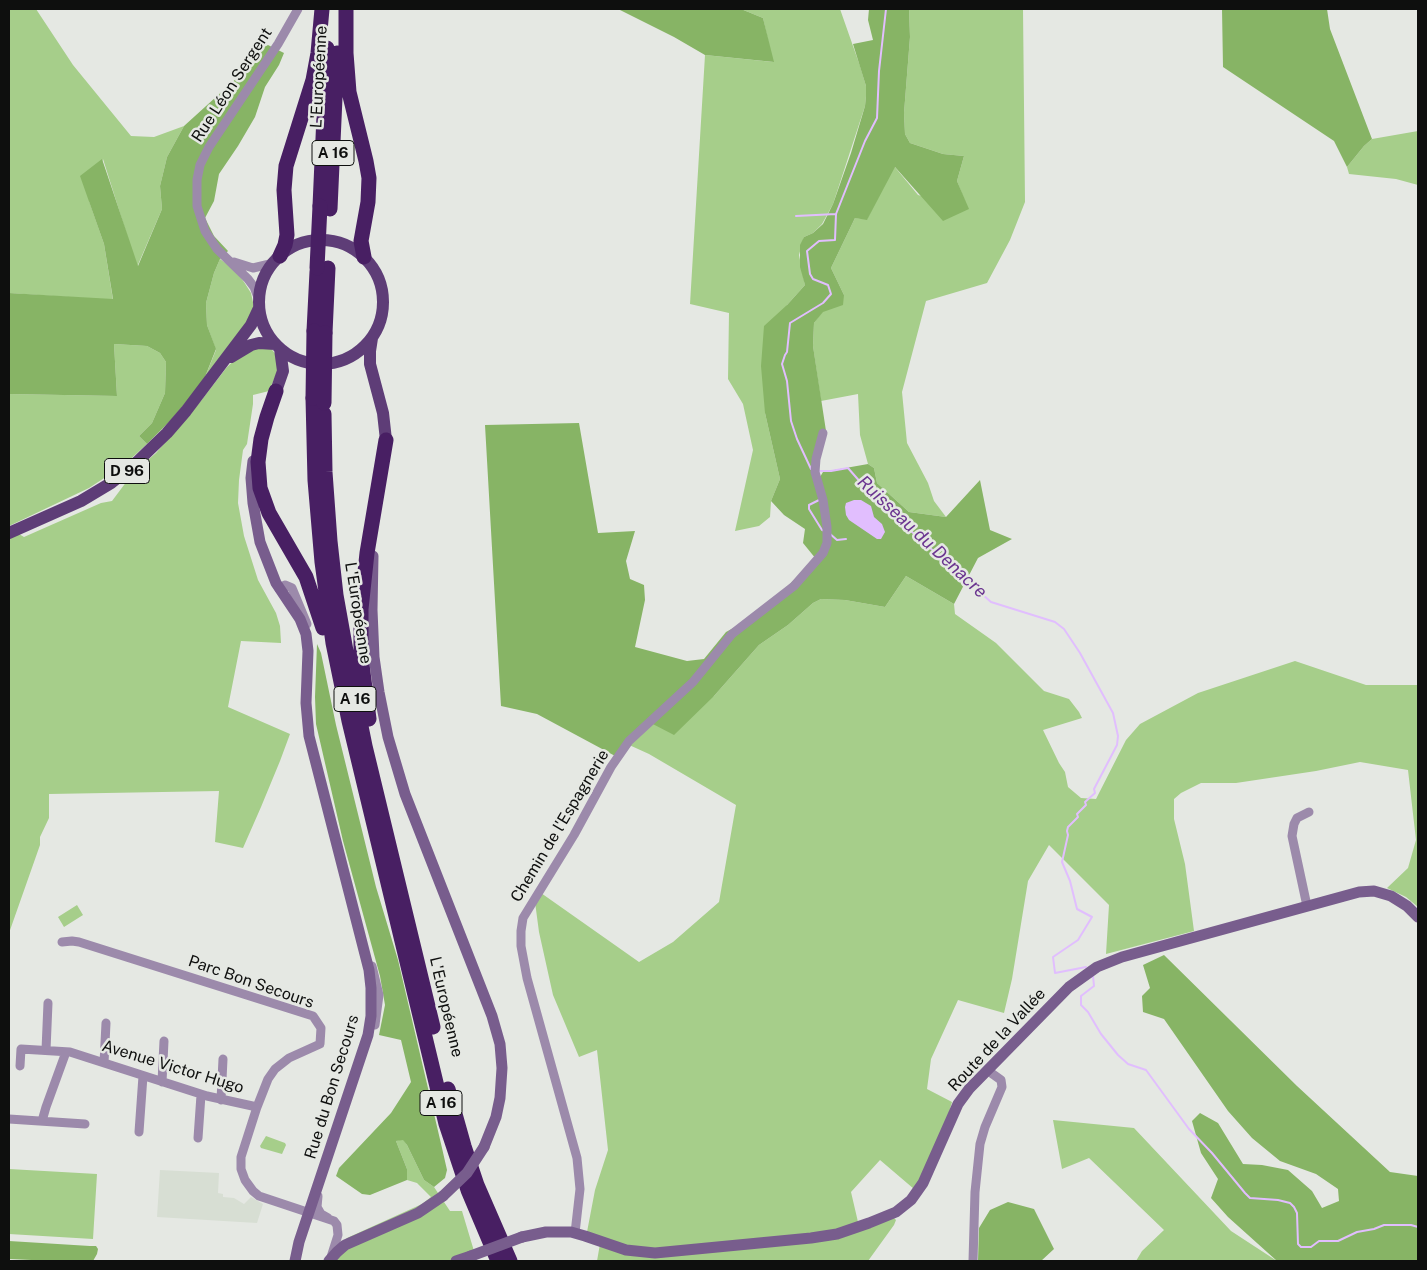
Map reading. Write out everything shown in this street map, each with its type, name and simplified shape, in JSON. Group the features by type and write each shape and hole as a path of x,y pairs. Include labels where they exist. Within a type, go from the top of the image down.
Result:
{"highway":[{"path":"277,259 285,245 287,235 284,190 286,166 314,74 322,9"},
{"name":"L'Européenne","path":"325,208 329,9"},
{"name":"L'Européenne","path":"339,9 325,208 314,467 320,549 340,679 384,871 445,1118 465,1184 498,1261"},
{"path":"346,9 346,67 349,92 369,178 368,202 361,238 364,257"},
{"path":"276,391 261,440 258,462 260,488 269,513 306,577 319,615 332,667 340,679"},
{"name":"L'Européenne","path":"318,400 328,513 340,615 358,716 460,1133 487,1211 510,1261"},
{"path":"386,440 364,573 361,608 361,650 368,718 401,895"}],"main road":[{"path":"329,1261 345,1246 418,1213 443,1196 467,1173 484,1147 496,1117 500,1098 502,1068 498,1038 398,776 385,725 376,671 372,632 372,580 375,536 385,475 386,440 384,413 370,364 370,351 373,337 382,316 383,294 376,273 364,257 347,246 324,240 300,244 277,259 264,278 259,304 265,329 278,346 301,361 313,364 329,364 341,361 356,354 373,337"},
{"name":"D 96","path":"9,533 76,504 121,475 172,428 251,325 259,304"},
{"name":"D 96","path":"217,371 235,354 246,347 259,343 278,346"},
{"path":"278,346 283,371 258,430 252,484 253,509 259,535 266,561 279,589"},
{"name":"Rue du Bon Secours","path":"279,589 303,626 308,642 307,725 370,975 371,1016 364,1047 298,1245 295,1261"},
{"name":"Route de la Vallée","path":"456,1261 522,1237 551,1232 575,1233 626,1250 655,1253 816,1238 843,1232 875,1221 900,1210 918,1193 926,1179 958,1104 969,1089 1069,987 1100,965 1122,957 1354,893 1374,892 1395,898 1418,917"}],"street":[{"name":"Rue Léon Sergent","path":"259,304 251,283 217,249 201,220 196,194 199,170 212,142 278,44 298,9"},
{"path":"230,260 245,267 253,268 261,267 277,259"},
{"name":"Chemin de l'Espagnerie","path":"575,1233 580,1190 577,1158 528,978 521,946 523,918 574,835 610,767 629,742 693,682 732,634 799,582 823,553 827,535 824,500 816,478 815,468 823,433"},
{"name":"Rue du Bon Secours","path":"279,589 285,585 292,588 311,636 310,704 312,731 330,813"},
{"path":"1307,906 1292,836 1297,818 1309,812"},
{"name":"Rue du Bon Secours","path":"328,1218 318,1210 316,1201 367,1053 375,1025 379,1000 377,983 342,861"},
{"name":"Parc Bon Secours","path":"62,942 79,942 313,1016 318,1021 320,1028 320,1044 289,1058 275,1069 268,1079 258,1107"},
{"path":"46,1050 48,1003"},
{"path":"104,1063 106,1023"},
{"path":"162,1082 164,1041"},
{"name":"Avenue Victor Hugo","path":"20,1066 21,1049 66,1052 201,1095 258,1107 241,1157 241,1169 245,1180 259,1196 328,1218"},
{"path":"42,1121 66,1052"},
{"path":"221,1100 223,1059"},
{"path":"973,1261 974,1192 980,1144 1002,1084 999,1078 987,1070"},
{"path":"139,1132 143,1076"},
{"path":"198,1138 201,1095"},
{"path":"9,1120 85,1124"},
{"path":"328,1218 335,1222 338,1230 336,1244 329,1261"}],"shaded area":[{"path":"861,500 871,506 874,517 882,524 885,532 881,539 877,539 849,520 846,515 846,503"},
{"path":"160,1170 219,1173 218,1193 223,1194 223,1197 234,1198 244,1204 251,1197 263,1204 257,1223 157,1217"}],"green space":[{"path":"9,9 36,9 73,65 131,136 154,137 184,126 167,157 160,186 162,209 137,267 103,159 89,201 104,244 113,300 9,293"},
{"path":"618,9 741,9 763,18 774,62 705,55"},
{"path":"741,9 840,9 866,86 866,96 865,106 833,204 822,224 813,233 804,237 799,255 805,285 787,305 765,413 780,479 771,501 770,517 759,526 735,531 753,450 743,404 728,379 729,313 690,304 705,55 773,62 763,18"},
{"path":"869,9 909,9 910,37 904,113 905,134 910,143 943,154 964,156 957,181 969,209 943,221 895,167 867,220 855,218 831,268 844,295 843,305 823,312 814,323 813,346 826,431 818,467 820,477 823,472 868,464 874,468 877,483 909,512 946,517 980,480 990,530 1012,539 978,558 954,604 906,576 885,607 845,600 821,599 813,603 788,625 759,645 714,696 674,735 647,721 617,757 537,714 501,706 485,425 579,423 598,533 635,531 626,561 630,579 644,585 645,600 635,647 687,661 704,659 726,632 756,616 816,559 803,543 805,529 784,515 771,501 780,479 765,413 761,366 764,326 805,285 800,267 800,245 804,237 813,233 823,224 833,204 851,153 865,106 866,96 866,86 853,44 873,40 868,20"},
{"path":"909,9 1023,9 1025,202 1010,240 987,283 926,301 902,392 907,443 928,483 934,501 946,517 909,512 877,483 874,468 868,464 860,435 858,394 821,401 813,346 814,323 822,312 844,295 831,268 855,218 867,219 894,166 918,195 968,209 957,181 964,156 943,154 910,143 905,134 904,113 910,37"},
{"path":"1222,9 1327,9 1330,29 1372,139 1347,167 1334,141 1223,67"},
{"path":"268,45 284,53 265,87 255,117 219,174 214,201 205,218 214,236 228,251 220,259 214,273 206,303 207,325 216,349 203,382 171,420 147,444 139,436 152,423 165,393 166,362 160,353 147,346 114,344 117,396 9,394 9,293 113,299 104,244 80,176 102,159 138,266 162,209 160,186 167,157 184,126 238,77 260,49"},
{"path":"1418,131 1418,185 1396,179 1349,174 1347,167 1372,139"},
{"path":"220,259 234,269 244,282 251,293 254,307 250,318 203,382 216,350 207,325 206,303"},
{"path":"114,344 147,346 160,353 166,362 165,393 152,423 139,436 147,444 124,465 89,488 9,526 9,394 117,396"},
{"path":"255,347 270,347 276,355 278,370 269,391 253,395 247,444 243,450 238,503 244,536 258,580 276,613 280,626 281,643 241,641 228,707 290,734 261,807 243,848 215,842 219,791 49,794 49,818 40,837 40,845 9,933 9,538 19,534 24,537 101,503 112,501 133,473 156,453 200,402 227,367 240,355"},
{"path":"906,576 954,604 955,614 996,643 1044,691 1069,699 1082,718 1043,730 1065,772 1068,787 1081,798 1096,799 1126,740 1140,724 1198,693 1295,661 1366,685 1418,685 1418,907 1406,897 1387,888 1408,868 1416,840 1408,770 1360,762 1316,771 1236,783 1201,783 1181,793 1174,799 1174,819 1185,864 1194,931 1106,954 1109,905 1049,845 1028,881 1012,979 1004,1013 958,1000 931,1059 927,1089 952,1102 948,1116 922,1176 914,1189 880,1160 851,1192 858,1222 894,1218 896,1220 868,1261 597,1261 601,1238 587,1232 595,1190 608,1150 597,1050 579,1057 553,995 539,932 535,902 541,893 639,962 673,942 719,902 736,805 649,754 627,744 647,721 714,696 759,645 788,625 813,603 821,599 845,600 885,607"},
{"path":"317,644 321,653 336,725 376,887 398,960 447,1170 445,1178 434,1187 424,1180 403,1140 396,1141 407,1169 407,1180 370,1195 362,1194 336,1176 339,1168 391,1113 411,1082 401,1040 379,1035 385,1005 380,976 343,841 316,724"},
{"path":"77,905 83,915 64,927 58,917"},
{"path":"1164,955 1297,1086 1390,1172 1418,1176 1418,1261 1277,1261 1228,1217 1211,1198 1218,1179 1201,1153 1192,1121 1200,1113 1218,1123 1243,1164 1262,1165 1288,1170 1312,1191 1322,1208 1339,1201 1338,1189 1316,1174 1280,1161 1252,1138 1228,1111 1164,1019 1143,1012 1142,996 1150,988 1143,965"},
{"path":"1053,1120 1134,1128 1231,1231 1277,1261 1136,1261 1142,1251 1164,1230 1089,1158 1062,1169"},
{"path":"266,1136 285,1143 282,1154 261,1148 260,1146"},
{"path":"403,1139 424,1180 434,1187 450,1211 462,1211 477,1261 332,1261 339,1245 347,1238 422,1204 431,1197 417,1183 407,1180 407,1169 396,1141"},
{"path":"9,1169 97,1174 93,1239 9,1234"},
{"path":"1008,1202 1034,1209 1054,1249 1041,1261 978,1261 979,1228 990,1210"},
{"path":"9,1241 96,1246 98,1249 93,1261 9,1259"}],"waterway":[{"name":"Ruisseau du Denacre","path":"811,469 791,421 787,381 782,364 787,352 790,323 823,303 831,294 828,285 813,279 810,274 807,251 819,241 835,240 836,214 865,141 877,118 879,71 886,9"},
{"path":"796,216 836,214"},
{"name":"Ruisseau du Denacre","path":"818,471 848,468 876,500 991,602 1055,622 1064,629 1080,653 1113,713 1118,736 1117,745 1094,789 1095,793 1085,802 1086,805 1077,814 1078,817 1068,827 1062,862 1070,881 1077,909 1092,917 1078,940 1053,957 1055,973 1086,967"},
{"path":"819,500 809,505 809,509 822,530 825,531"},
{"path":"829,533 837,540 846,539"},
{"name":"Ruisseau du Denacre","path":"1093,976 1094,986 1081,996 1081,1005 1088,1012 1101,1034 1128,1064 1146,1070 1189,1129 1250,1198 1278,1200 1290,1203 1294,1207 1297,1213 1298,1244 1301,1247 1311,1247 1319,1241 1338,1241 1357,1232 1384,1225 1411,1225 1418,1227"}]}
